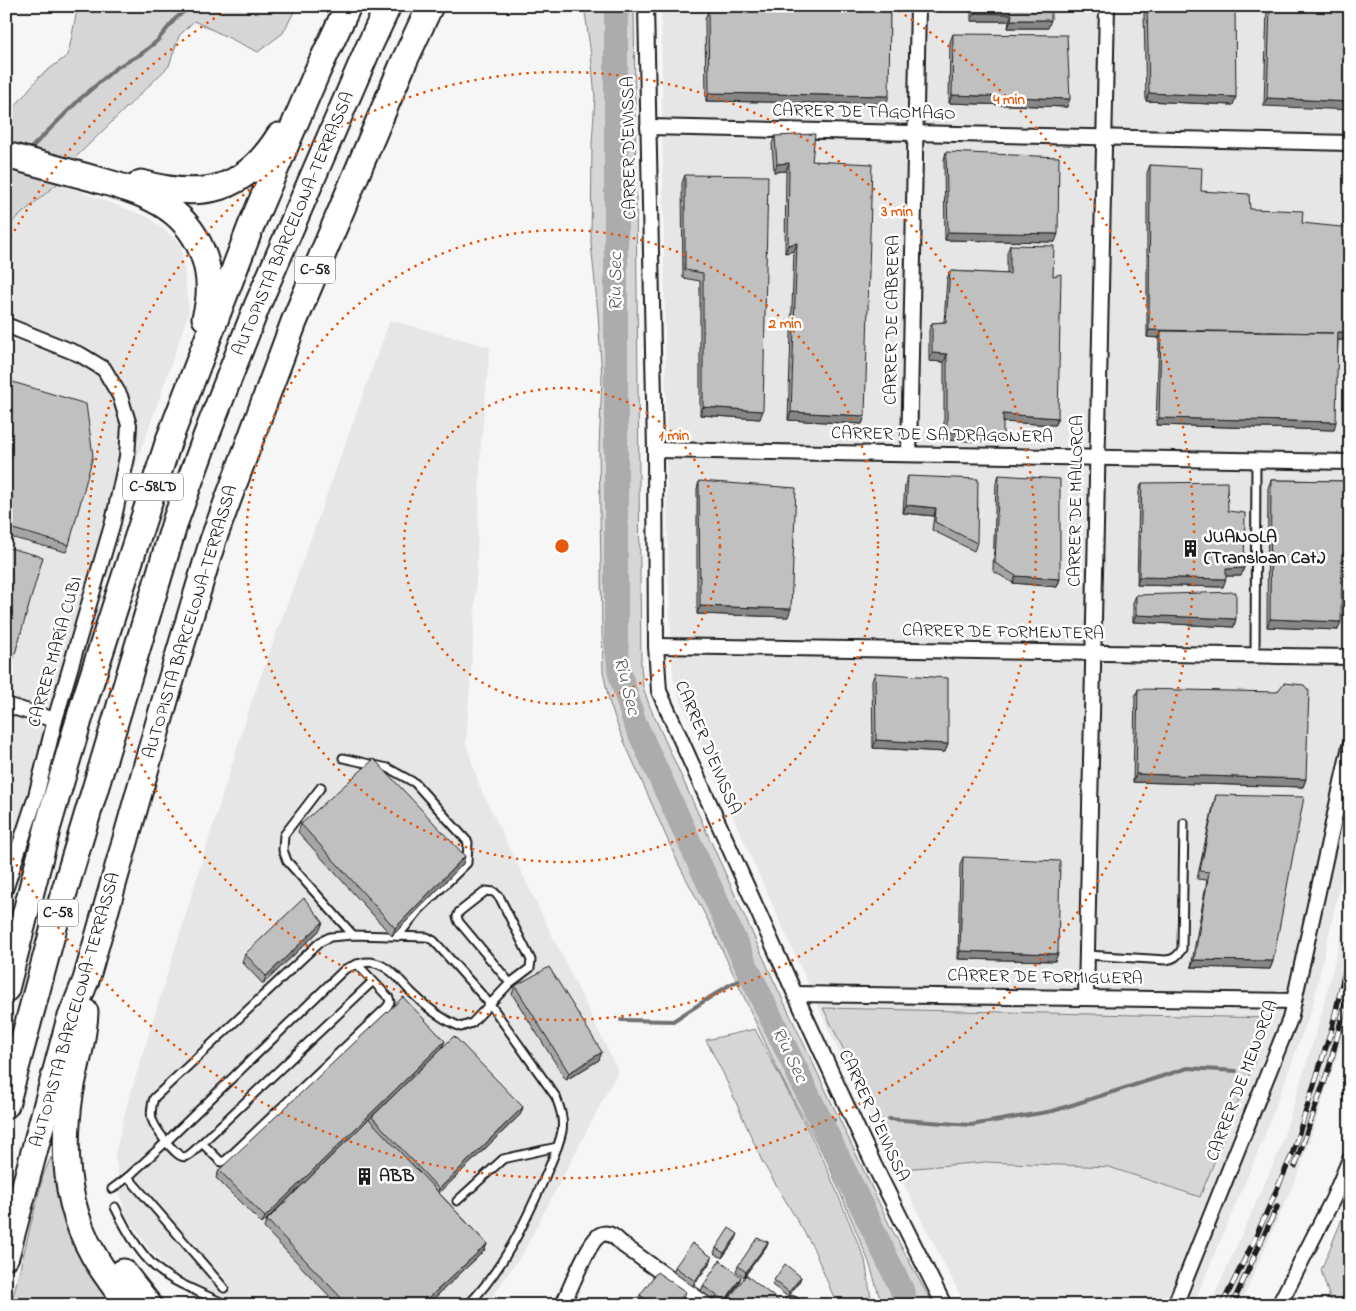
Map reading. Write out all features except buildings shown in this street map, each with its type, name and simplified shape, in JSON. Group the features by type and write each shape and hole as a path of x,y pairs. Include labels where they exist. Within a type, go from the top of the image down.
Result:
{"highway":[{"name":"C-58LD","path":"6,988 48,826 118,594 169,440 251,226 348,6"},
{"name":"AUTOPISTA BARCELONA-TERRASSA","path":"6,1105 57,916 176,519 257,306 388,6"},
{"name":"AUTOPISTA BARCELONA-TERRASSA","path":"6,1256 69,1022 86,980 166,697 213,540 294,322 403,64 430,6"},
{"path":"6,155 61,165 164,189 186,192 204,191 221,186 249,172 261,161 273,146 318,72"},
{"path":"6,147 61,165 159,202 180,218 194,236 202,252 209,275 206,315 169,440"},
{"path":"26,915 176,519"},
{"path":"86,980 84,1029 68,1110 66,1162 68,1188 80,1228 93,1255 128,1305"},
{"path":"67,1134 74,1170 95,1226 121,1269 149,1305"}],"street":[{"name":"CARRER D'EIVISSA","path":"646,6 656,646 659,691 875,1167 944,1305"},
{"name":"CARRER DE CABRERA","path":"909,454 918,6"},
{"name":"CARRER DE MALLORCA","path":"1086,997 1107,6"},
{"name":"CARRER DE TAGOMAGO","path":"648,127 1350,143"},
{"name":"CARRER MARÍA CUBI","path":"6,325 81,355 104,370 120,396 128,424 127,457 113,522 55,720 36,796 6,887"},
{"name":"CARRER DE SA DRAGONERA","path":"654,450 1350,462"},
{"name":"CARRER DE FORMENTERA","path":"656,646 1350,657"},
{"path":"6,704 55,720"},
{"name":"CARRER DE MENORCA","path":"1175,1305 1290,1019 1350,746"},
{"name":"CARRER DE FORMIGUERA","path":"795,994 1294,1001"},
{"path":"1279,1305 1333,1199 1350,1159"},
{"path":"563,1305 590,1248 600,1235 606,1234 615,1237 623,1245 707,1305"}],"lane":[{"path":"1255,655 1256,460"},
{"path":"343,758 388,768 415,783 468,842 467,863 419,910 398,936"},
{"path":"321,787 284,835 283,850 287,860 353,935"},
{"path":"1087,955 1166,960 1173,959 1178,955 1182,949 1184,824"},
{"path":"112,1190 166,1142 345,969 357,964 374,962 387,968 415,996 446,1021 460,1027 472,1023 510,983 530,968 531,960 500,898 494,892 486,892 459,912 457,917 459,922 510,983"},
{"path":"373,981 187,1157 183,1158 176,1154 152,1121 150,1109 154,1098 320,942 330,938 353,935 427,937 434,941 490,1004 556,1097 562,1114 563,1129 531,1209 500,1265 483,1290 468,1305"},
{"path":"202,1143 217,1160 221,1162 226,1160 387,1007 390,1002 389,998 357,964"},
{"path":"457,1201 503,1159 557,1147"},
{"path":"128,1177 224,1288"},
{"path":"115,1207 128,1232 155,1266 166,1275 189,1288 227,1305"}],"shaded area":[{"path":"83,6 297,6 283,33 258,52 194,21 179,36 169,66 74,159 58,183 6,227 6,117 40,76 68,55 76,15"},
{"path":"584,6 634,6 641,666 643,687 650,707 773,979 889,1224 933,1305 882,1305 869,1262 827,1161 781,1077 713,930 678,863 620,732 609,701 603,671 602,629 599,448 602,378 591,243 592,144 595,97"},
{"path":"661,6 1350,6 1350,841 1312,1008 1263,1140 1193,1305 965,1305 826,1024 677,692 673,677 668,569"},
{"path":"58,183 150,218 181,244 189,311 139,454 67,725 6,918 6,227"},
{"path":"390,320 490,347 481,444 475,611 466,743 479,785 618,1071 523,1253 486,1305 242,1305 173,1274 148,1248 126,1215 121,1197 115,1155 126,1108 249,709"},
{"path":"1350,899 1350,1009 1343,1037 1301,1167 1240,1305 1210,1305 1278,1154 1320,1020"},
{"path":"823,1008 1272,1018 1200,1197 1109,1167 985,1162 903,1169"},
{"path":"755,1029 824,1161 865,1260 872,1305 837,1305 813,1247 762,1161 723,1073 706,1040"},
{"path":"51,1157 63,1212 115,1305 11,1305 43,1176"},
{"path":"1350,1200 1350,1305 1332,1305 1321,1270"}],"waterway":[{"path":"27,152 80,99 116,68 141,54 157,41 176,18 191,6"},
{"name":"Riu Sec","path":"616,6 616,642 620,674 634,721 751,976 902,1290 906,1305"},
{"path":"6,174 13,166"},
{"path":"621,1020 673,1021 731,984 751,976"},
{"path":"889,1119 971,1125 1053,1111 1188,1068 1236,1071"},
{"path":"820,1118 834,1120"}],"railway":[{"path":"1222,1305 1254,1241 1292,1155 1332,1028 1350,949"},
{"path":"1295,1166 1330,1065 1350,985"},
{"path":"1232,1305 1277,1207"}],"place":[{"name":"JUANOLA (Transloan Cat.)","path":"1190,548"},
{"name":"ABB","path":"365,1177"}]}
